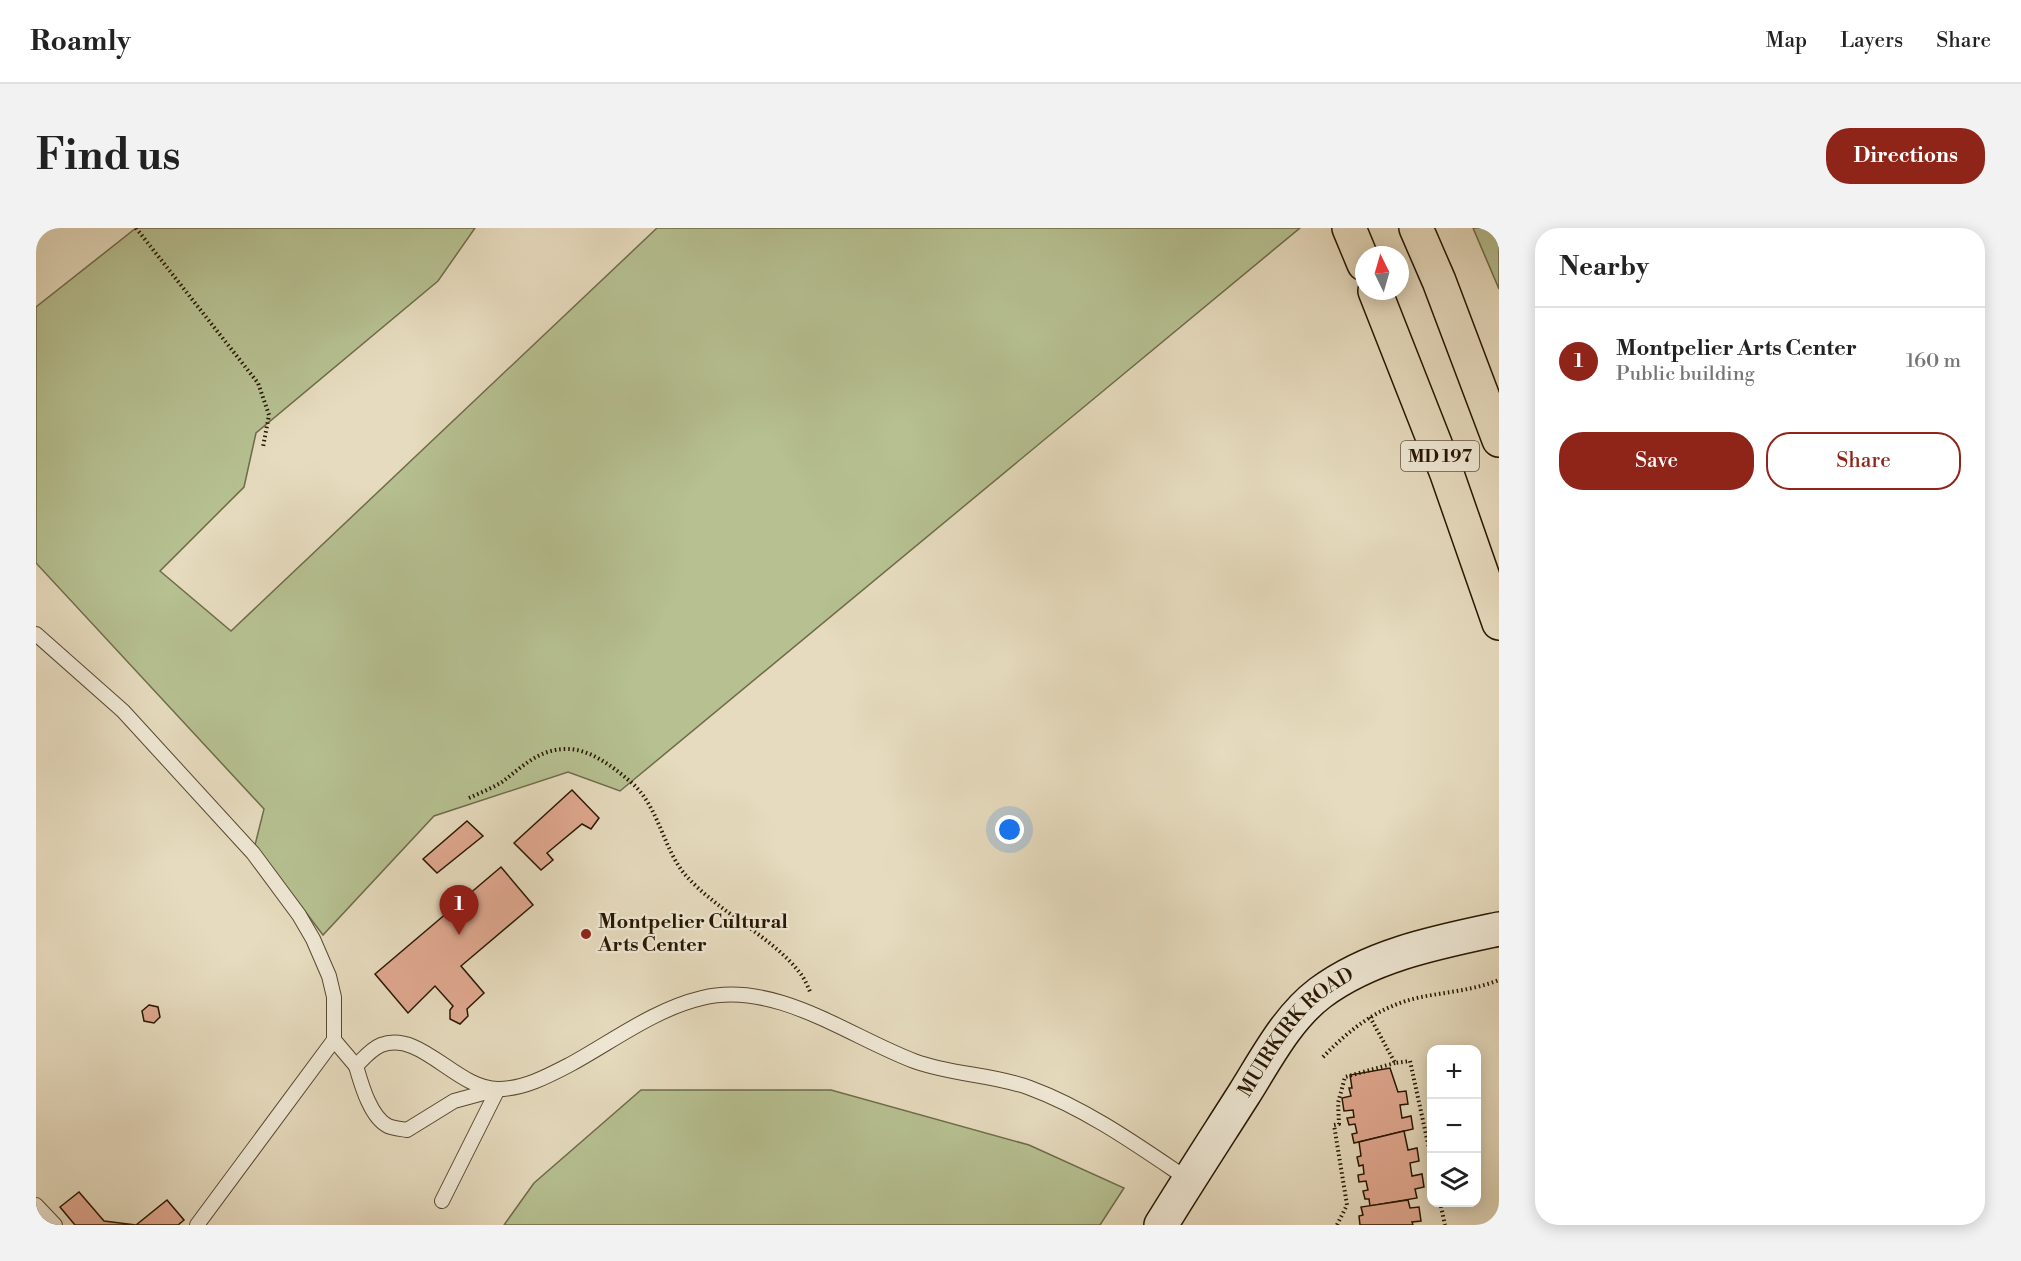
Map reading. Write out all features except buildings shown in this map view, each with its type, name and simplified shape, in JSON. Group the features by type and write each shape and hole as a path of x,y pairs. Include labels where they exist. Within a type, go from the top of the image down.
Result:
{"main road":[{"path":"1349,228 1356,246"},
{"name":"MD 197","path":"1416,228 1447,302 1499,440"},
{"name":"MD 197","path":"1379,300 1448,474 1499,623"},
{"name":"MUIRKIRK ROAD","path":"1161,1225 1275,1045 1296,1016 1320,994 1346,977 1387,957 1499,929"}],"lane":[{"path":"36,634 123,711 253,853 300,915 314,939 329,976 334,997 334,1040 197,1225"},
{"path":"334,1040 356,1066 361,1086 372,1108 386,1126 407,1130 454,1101 538,1081 664,1011 705,997 740,994 768,998 915,1062 1031,1088 1081,1112 1123,1136 1189,1180"},
{"path":"356,1066 380,1046 395,1043 408,1044 466,1080 498,1089"},
{"path":"442,1201 498,1089"},
{"path":"36,1205 56,1225"}],"path":[{"path":"136,228 258,383 269,415 263,447"},
{"path":"469,798 500,783 526,763 544,753 567,748 600,758 635,786 650,807 682,871 724,910 776,949 801,974 825,1021"},
{"path":"1323,1056 1348,1031 1386,1009 1418,998 1499,980"},
{"path":"1370,1017 1395,1064"},
{"path":"1337,1225 1347,1205 1334,1125 1339,1124 1338,1103 1345,1077 1410,1060 1429,1153"},
{"path":"1441,1207 1445,1225"}],"green space":[{"path":"136,228 475,228 438,281 256,433 244,487 160,571 231,631 657,228 1300,228 620,791 568,772 434,816 323,935 255,845 264,809 36,563 36,307"},
{"path":"1473,228 1499,228 1499,289"},
{"path":"641,1090 831,1090 1029,1145 1124,1188 1100,1225 504,1225 534,1183"}],"place":[{"name":"Montpelier Cultural Arts Center","path":"586,934"},
{"name":"Montpelier Arts Center","path":"459,935"}]}
